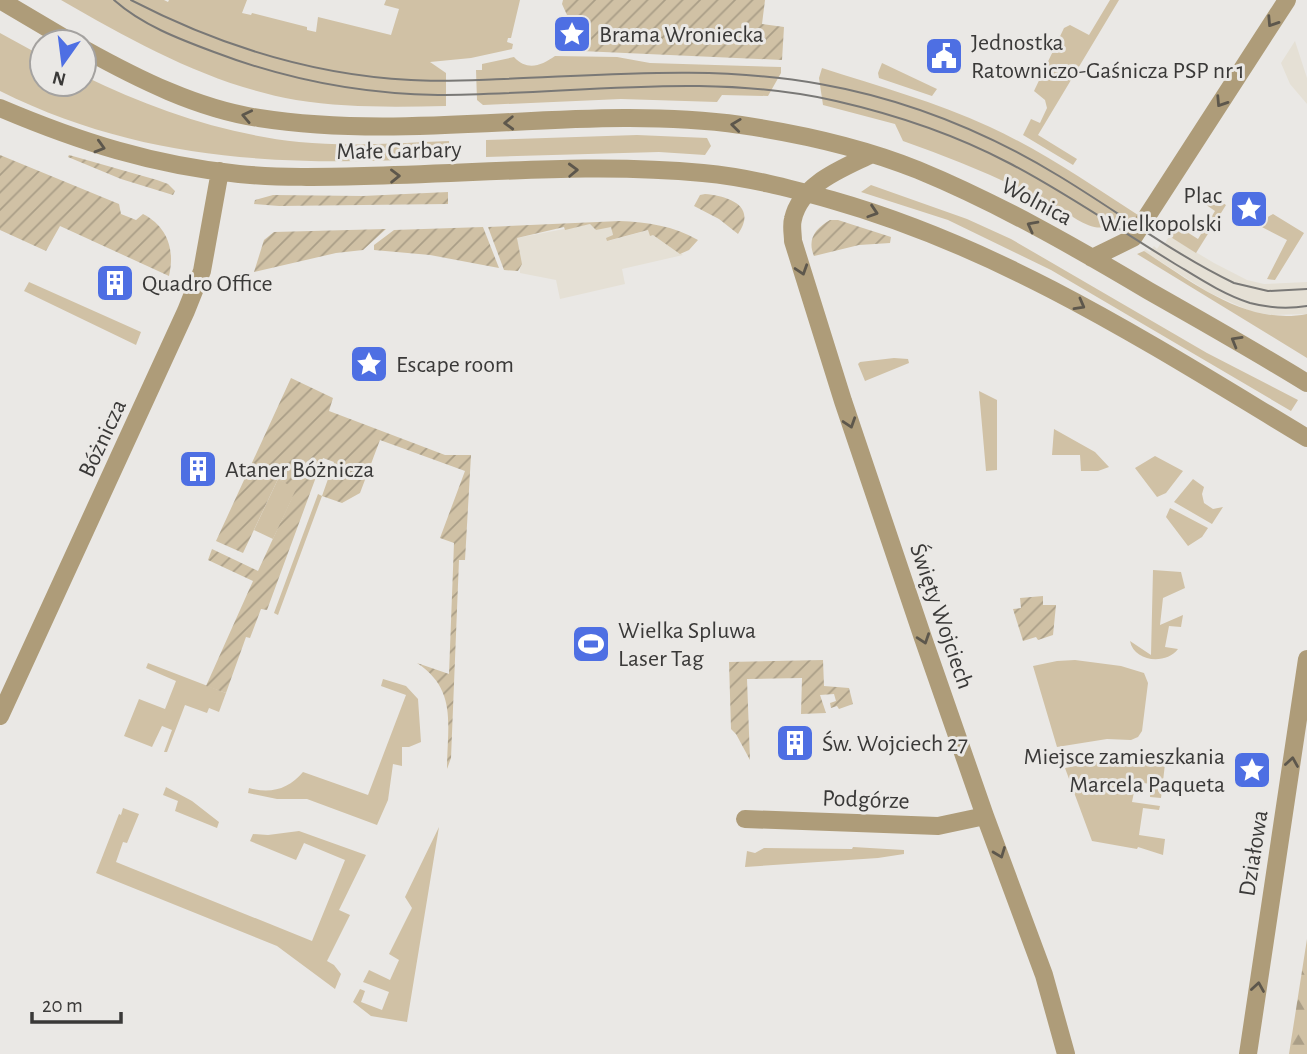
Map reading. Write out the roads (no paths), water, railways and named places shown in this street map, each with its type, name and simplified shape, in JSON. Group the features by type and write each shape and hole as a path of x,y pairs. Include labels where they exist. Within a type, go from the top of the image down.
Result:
{"street":[{"path":"0,0 47,28"},
{"path":"1092,258 1133,238 1287,0"},
{"name":"Małe Garbary","path":"98,56 138,77 193,100 259,118 326,125 398,127 574,121 707,121 803,135"},
{"name":"Małe Garbary","path":"0,108 99,147 166,163 220,171 326,177 646,169 706,173 807,193"},
{"name":"Wolnica","path":"803,135 918,170 973,195 1092,258 1307,383"},
{"path":"807,193 833,174 872,154"},
{"name":"Bóżnicza","path":"0,716 174,341 202,271 220,171"},
{"path":"807,193 913,226 1032,278 1307,438"},
{"name":"Święty Wojciech","path":"807,193 792,221 793,241 858,446 985,816 1044,975 1066,1054"},
{"name":"Działowa","path":"1248,1054 1307,659"},
{"name":"Podgórze","path":"745,819 938,826 985,816"}],"tram line":[{"path":"114,0 149,24 241,62 352,88 438,95 638,87 738,87 787,92 859,106 946,134 1009,163 1230,295 1264,306 1307,306"},
{"path":"131,0 232,44 302,64 374,77 446,81 702,73 781,78 852,90 944,119 1002,145 1059,176 1189,259 1234,283 1268,291 1307,289"}],"place":[{"name":"Brama Wroniecka","path":"572,34"},
{"name":"Jednostka Ratowniczo-Gaśnicza PSP nr 1","path":"944,56"},
{"name":"Plac Wielkopolski","path":"1249,209"},
{"name":"Quadro Office","path":"115,283"},
{"name":"Escape room","path":"369,364"},
{"name":"Ataner Bóżnicza","path":"198,469"},
{"name":"Wielka Spluwa Laser Tag","path":"591,644"},
{"name":"Św. Wojciech 27","path":"795,743"},
{"name":"Miejsce zamieszkania Marcela Paqueta","path":"1252,770"}]}
